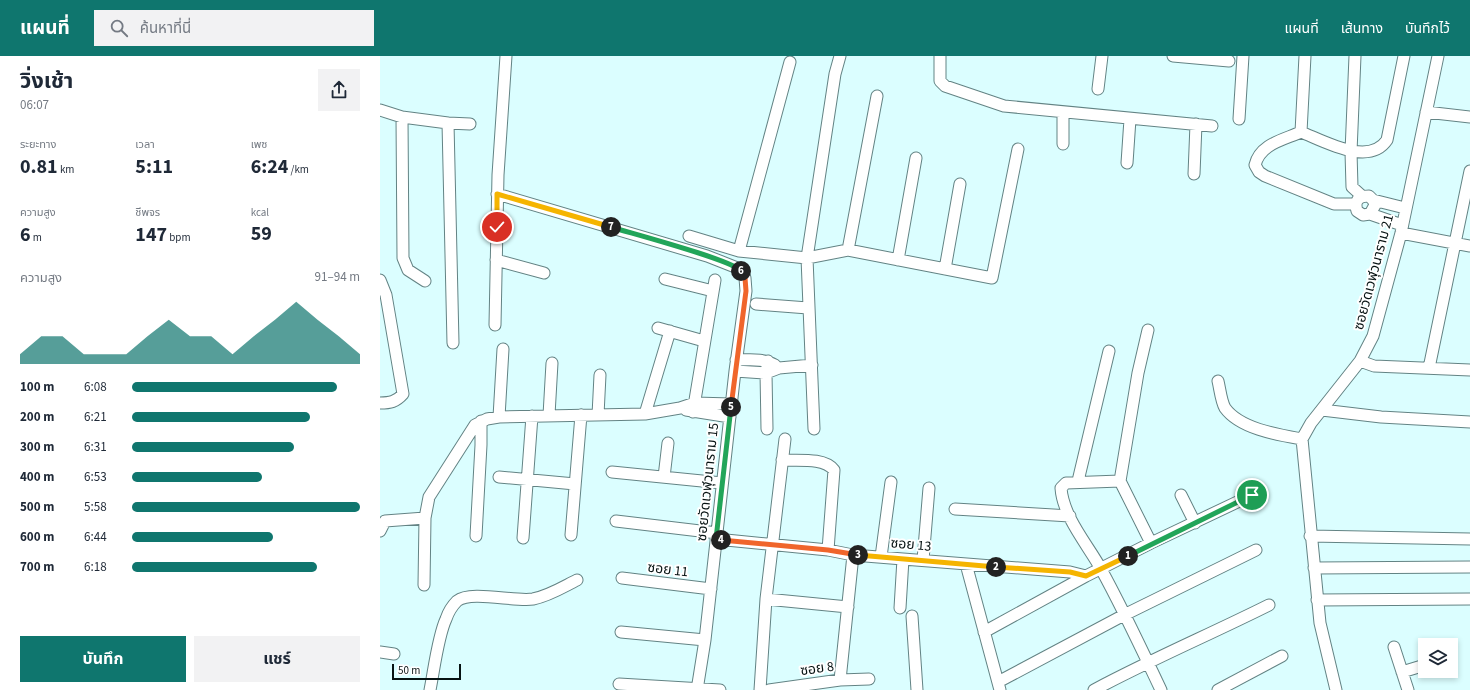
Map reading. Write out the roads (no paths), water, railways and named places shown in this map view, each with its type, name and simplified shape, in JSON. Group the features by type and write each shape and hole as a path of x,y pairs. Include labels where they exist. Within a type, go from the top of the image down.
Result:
{"street":[{"path":"495,325 497,194 506,56"},
{"path":"814,429 807,258 835,74 840,56"},
{"path":"940,56 940,81 945,86 1004,106 1063,113 1212,126"},
{"path":"1098,89 1102,56"},
{"path":"1173,56 1229,61"},
{"path":"1238,119 1243,56"},
{"path":"1301,132 1305,56"},
{"path":"1355,56 1350,152 1352,187 1358,200 1357,211 1363,215 1370,214 1402,229 1470,246"},
{"path":"1404,56 1387,140 1383,147 1377,150 1350,152 1301,132 1264,148 1256,161 1255,166 1259,172 1334,204 1358,200 1369,196 1373,200 1405,208"},
{"name":"ซอยวัดเวฬุวนาราม 21","path":"1302,439 1310,423 1360,361 1373,336 1402,229 1405,208 1438,56"},
{"path":"739,251 790,62"},
{"path":"848,250 877,96"},
{"path":"380,110 402,117 448,123 470,124"},
{"path":"1426,112 1470,116"},
{"path":"1063,113 1063,144"},
{"path":"402,117 402,258 408,270 425,281"},
{"path":"1127,163 1130,119"},
{"path":"448,123 453,343"},
{"path":"1194,174 1196,124"},
{"path":"689,236 739,251 807,258 848,250 992,278 1018,149"},
{"path":"898,260 916,158"},
{"path":"1429,368 1470,171"},
{"path":"945,269 960,184"},
{"name":"ซอยวัดเวฬุวนาราม 15","path":"497,194 707,256 740,268 745,278 746,291 736,360 705,640 697,690"},
{"path":"1370,214 1375,205 1373,200"},
{"path":"496,260 544,273"},
{"path":"665,279 714,286 694,407"},
{"path":"380,280 386,295 403,394 398,400 391,403 380,403"},
{"path":"756,304 808,308"},
{"path":"658,328 704,341"},
{"path":"1148,330 1138,373 1120,481 1151,543"},
{"path":"645,414 670,331"},
{"path":"499,417 503,349"},
{"path":"1078,481 1109,351"},
{"path":"736,360 768,362 779,368"},
{"path":"1360,361 1374,366 1470,370"},
{"path":"767,429 766,373 768,362"},
{"path":"549,415 552,363"},
{"path":"735,371 766,373 779,368 812,366"},
{"path":"598,415 600,375"},
{"path":"1218,381 1225,407 1234,416 1265,432 1302,439 1317,600 1325,648 1336,690"},
{"path":"424,586 426,518 429,497 469,433 481,421 499,417 645,414 680,408 731,404"},
{"path":"694,407 730,417"},
{"path":"1322,410 1381,416 1470,422"},
{"path":"571,535 581,415"},
{"path":"523,538 532,416"},
{"path":"476,536 481,421"},
{"path":"760,690 766,599 785,439"},
{"path":"664,477 668,443"},
{"path":"782,460 824,463 830,465 834,470 828,550"},
{"path":"612,472 722,483"},
{"path":"499,476 575,484"},
{"path":"1120,481 1078,481 1066,483 1062,488 1062,494 1070,516 1102,570 1161,690"},
{"path":"881,557 891,482"},
{"path":"923,560 929,488"},
{"path":"1181,495 1196,523"},
{"path":"984,632 1086,576 1102,570 1151,543 1196,523 1252,495"},
{"path":"955,509 1070,516"},
{"path":"380,531 384,521 426,518"},
{"name":"ซอย 13","path":"616,521 772,545 881,557 1070,572 1086,576"},
{"path":"1310,536 1470,539"},
{"path":"966,564 999,686 1124,615 1256,550"},
{"path":"840,680 853,554"},
{"path":"900,608 904,559"},
{"path":"1314,568 1470,567"},
{"name":"ซอย 11","path":"622,578 711,589"},
{"path":"430,690 445,620 458,601 467,597 512,600 532,599 545,596 577,580"},
{"path":"766,599 848,607"},
{"path":"1317,600 1470,599"},
{"path":"1094,690 1147,662 1191,644 1269,605"},
{"path":"912,616 917,690"},
{"path":"621,632 705,640"},
{"path":"1394,647 1408,690"},
{"path":"380,652 394,654"},
{"path":"1218,690 1282,656"},
{"path":"1402,672 1418,667"},
{"name":"ซอย 8","path":"769,690 840,680 869,679"},
{"path":"619,684 697,690 720,690"}]}
